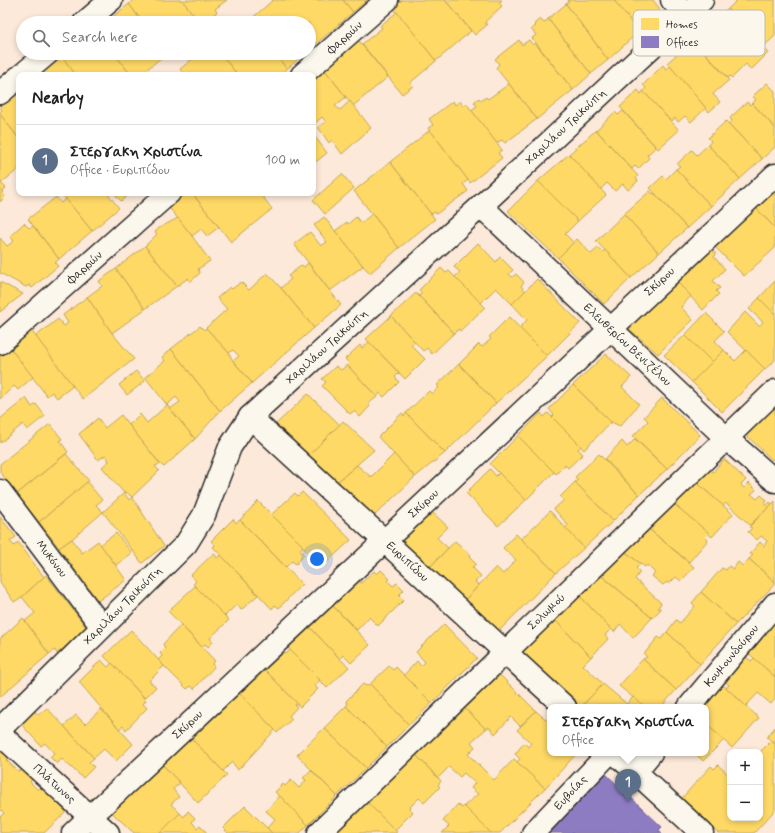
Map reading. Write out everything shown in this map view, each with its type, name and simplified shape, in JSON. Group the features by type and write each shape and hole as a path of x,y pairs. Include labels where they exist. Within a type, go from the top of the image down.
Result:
{"street":[{"path":"92,16 111,0"},
{"name":"Φαρρών","path":"305,72 387,0"},
{"name":"Χαριλάου Τρικούπη","path":"678,8 702,0"},
{"name":"Χαριλάου Τρικούπη","path":"0,729 186,544 204,515 230,447 250,417 481,206 633,53"},
{"path":"26,72 40,60"},
{"path":"0,93 16,80"},
{"name":"Σκύρου","path":"73,833 775,175"},
{"name":"Φαρρών","path":"0,343 166,196"},
{"name":"Ελευθερίου Βενιζέλου","path":"481,206 726,438 775,481"},
{"name":"Σολωμού","path":"319,833 775,391"},
{"name":"Ευριπίδου","path":"250,417 562,704"},
{"name":"Μυκόνου","path":"0,491 102,627"},
{"name":"Κουμουνδούρου","path":"692,704 775,604"},
{"name":"Πλάτωνος","path":"0,734 108,833"},
{"name":"Ευβοίας","path":"533,833 606,756"},
{"path":"618,756 702,833"},
{"path":"636,772 649,756"}],"building: Homes":[{"path":"134,0 182,0 195,16 138,16 129,4"},
{"path":"182,0 227,0 215,9 217,12 212,16 195,16"},
{"path":"273,0 343,0 353,12 316,44 316,16 255,16"},
{"path":"343,0 367,0 353,12"},
{"path":"402,0 445,0 471,31 436,61 393,8"},
{"path":"445,0 502,0 499,3 502,6 485,22 487,25 475,35"},
{"path":"568,0 614,0 633,24 633,37 608,60 566,4 569,2"},
{"path":"614,0 653,0 660,9 633,10 633,24"},
{"path":"737,0 775,0 775,36 765,45 765,10 728,9"},
{"path":"129,4 138,16 114,16"},
{"path":"566,4 608,60 591,74 548,19"},
{"path":"397,12 436,61 410,83 413,86 402,94 362,44 382,28 380,26"},
{"path":"540,19 544,23 548,19 591,74 573,90 532,38 536,35 531,29 536,26 534,24"},
{"path":"358,40 388,77 353,106 324,69"},
{"path":"519,40 522,45 529,40 533,45 535,43 573,90 537,119 496,68 499,64 495,59"},
{"path":"675,56 707,56 729,80 713,94 720,102 709,112 667,63"},
{"path":"708,56 765,56 751,70 746,64 732,78 730,76 728,78"},
{"path":"56,60 64,60 74,72 41,72"},
{"path":"64,60 119,60 129,72 74,72"},
{"path":"119,60 158,60 144,72 129,72"},
{"path":"191,60 226,60 236,72 182,72 180,69"},
{"path":"226,60 280,60 287,69 283,72 236,72"},
{"path":"280,60 297,60 287,69"},
{"path":"663,65 666,69 670,66 706,108 691,122 685,116 678,122 675,118 671,122 643,91 646,88 643,85"},
{"path":"324,69 346,97 335,106 340,110 350,101 371,128 342,154 332,140 329,143 318,127 326,122 322,117 316,122 316,76"},
{"path":"767,83 775,91 775,128 752,103 756,100 753,96"},
{"path":"509,84 537,119 505,143 502,140 496,143 471,110 477,106 474,102 479,98 481,101 486,97 488,99"},
{"path":"638,90 641,94 643,91 679,130 658,149 620,107"},
{"path":"16,94 16,135 0,114 2,110 0,107"},
{"path":"453,101 455,105 460,101 463,106 466,103 502,150 498,153 502,158 470,183 428,128 433,125 429,119"},
{"path":"747,102 750,105 752,103 775,128 775,147 762,159 729,124 732,121 730,118"},
{"path":"623,111 656,147 647,155 649,158 638,169 635,166 632,169 596,130 615,112 618,115"},
{"path":"0,114 16,135 16,171 1,183"},
{"path":"726,121 762,159 740,179 708,145 711,141 708,138"},
{"path":"430,130 468,180 463,184 468,191 436,214 435,212 431,214 390,162"},
{"path":"596,130 638,176 636,178 638,181 628,190 623,184 615,191 607,183 600,190 569,154"},
{"path":"316,138 327,153 316,162"},
{"path":"708,145 740,179 711,206 676,169 680,166 677,164 692,150 697,155"},
{"path":"569,154 606,195 578,221 538,181"},
{"path":"390,162 435,219 399,248 354,191"},
{"path":"676,169 711,206 687,228 650,188 663,176 666,179"},
{"path":"342,174 354,188 325,214 313,200"},
{"path":"775,180 775,228 751,203"},
{"path":"538,181 578,221 565,234 574,243 558,258 508,211"},
{"path":"0,182 6,188 2,192 5,197 0,202"},
{"path":"650,191 653,194 654,193 687,228 659,253 624,214"},
{"path":"63,196 109,196 119,208 92,231"},
{"path":"117,196 127,196 121,201"},
{"path":"178,196 194,196 219,227 207,236 201,229 192,236 167,205"},
{"path":"194,196 262,196 272,209 231,242"},
{"path":"56,197 61,203 66,199 92,231 59,259 28,219"},
{"path":"751,203 775,228 775,248 744,276 710,242"},
{"path":"372,214 399,248 370,273 335,231 347,222 348,224 356,217 361,223"},
{"path":"624,214 659,253 631,278 596,241"},
{"path":"324,217 363,266 330,291 294,244 310,232 321,246 327,242 314,225"},
{"path":"178,218 210,261 198,269 200,273 190,282 188,278 177,286 145,246 157,234 155,232 159,228"},
{"path":"24,223 29,228 33,226 59,259 55,263 58,266 32,288 29,285 26,287 0,273 0,238 7,246 14,241 10,236"},
{"path":"577,239 591,254 598,248 603,252 605,250 631,278 604,304 558,258"},
{"path":"478,243 496,262 500,257 513,270 509,274 512,277 516,274 524,282 521,286 525,291 512,304 496,288 481,303 455,277 460,272 454,267"},
{"path":"706,243 716,254 714,257 725,269 713,281 720,288 716,291 719,294 703,310 674,279"},
{"path":"145,246 177,286 145,309 116,269"},
{"path":"308,263 341,305 314,328 281,288 291,279 288,276 302,265 304,267"},
{"path":"441,268 446,273 449,271 485,307 460,331 459,329 454,333 419,296 422,293 419,290"},
{"path":"116,269 145,309 112,333 87,297 102,286 99,281"},
{"path":"267,273 314,328 252,383 233,361 239,356 233,350 229,353 206,328 227,309 217,298 230,287 232,289 241,282 249,290"},
{"path":"537,279 580,323 547,356 519,328 527,320 512,304"},
{"path":"775,281 775,313 774,313 759,298"},
{"path":"0,282 23,294 0,312"},
{"path":"669,282 675,286 678,283 691,296 681,307 693,320 658,354 627,327"},
{"path":"416,293 454,333 432,354 427,348 423,351 391,316"},
{"path":"87,297 112,333 134,359 83,399 35,337 58,319 64,326 68,323 63,315"},
{"path":"759,298 775,314 775,360 765,369 727,332 745,312 759,326 763,322 749,309"},
{"path":"706,313 724,331 715,341 724,350 712,362 685,335"},
{"path":"391,316 415,342 411,345 425,359 405,379 366,339"},
{"path":"509,317 547,356 496,403 459,364 479,344 482,347 491,339 489,337"},
{"path":"28,326 73,386 57,398 52,392 47,396 6,343"},
{"path":"200,326 204,330 206,328 229,353 233,361 252,383 220,411 171,349"},
{"path":"685,335 712,362 692,382 664,355"},
{"path":"369,342 399,373 395,377 399,382 384,397 380,393 377,397 347,365 349,363 345,359 360,345 362,348"},
{"path":"6,343 33,377 18,390 14,386 0,399 0,348"},
{"path":"171,349 220,411 195,439 170,409 180,402 176,397 167,405 145,377 165,361 162,357"},
{"path":"724,350 735,361 746,350 765,369 722,412 692,382"},
{"path":"606,354 631,377 622,387 639,404 620,426 611,422 573,385"},
{"path":"459,364 496,403 445,453 406,413 429,391 432,394 439,387 437,385"},
{"path":"347,365 377,397 368,404 370,406 360,417 354,411 350,414 322,386 326,382 322,379 336,366 341,370"},
{"path":"136,371 145,381 127,395 119,385"},
{"path":"573,385 611,422 584,450 552,417 554,415 549,409"},
{"path":"308,394 340,425 307,457 274,426"},
{"path":"26,398 32,407 36,404 45,416 27,430 23,424 0,443 0,419"},
{"path":"662,398 700,435 667,469 633,436 648,421 644,417"},
{"path":"775,400 775,457 772,460 742,431"},
{"path":"167,405 195,439 164,467 129,425 140,414 147,423"},
{"path":"402,413 404,416 406,413 445,453 415,477 378,437"},
{"path":"541,413 544,417 548,413 581,446 578,449 583,454 568,468 565,465 556,474 518,436"},
{"path":"121,415 160,464 155,466 159,471 132,497 126,492 124,493 102,467 109,461 106,455 98,460 79,434 98,418 105,428"},
{"path":"343,421 374,450 336,483 307,457"},
{"path":"50,424 62,439 60,441 68,452 17,494 0,472 0,464"},
{"path":"518,436 554,472 526,500 490,464"},
{"path":"635,439 667,469 639,495 605,459 622,441 627,447"},
{"path":"66,454 89,481 39,522 17,494"},
{"path":"394,454 415,477 373,517 336,483 357,465 371,477"},
{"path":"599,454 639,495 613,521 575,482 578,480 575,477"},
{"path":"724,459 746,480 741,485 744,488 749,483 756,490 751,494 757,499 761,495 767,500 764,504 766,506 770,502 772,504 750,525 726,503 723,506 694,480 706,467 713,472"},
{"path":"490,469 496,476 499,473 526,500 498,526 466,493"},
{"path":"691,478 733,514 712,537 669,500"},
{"path":"87,482 102,500 96,505 103,512 72,539 59,548 39,522"},
{"path":"575,482 613,521 584,548 565,528 568,525 554,509 564,500 560,497"},
{"path":"302,492 351,540 326,563 323,560 319,564 271,515 295,493 298,496"},
{"path":"124,493 129,500 132,497 164,546 142,563 103,512"},
{"path":"669,500 709,533 705,537 708,540 689,562 644,525"},
{"path":"258,501 303,546 300,550 304,555 296,564 292,561 286,567 240,520"},
{"path":"775,501 775,582 749,559 753,555 750,554 760,542 764,546 767,541 761,536 757,540 748,532 752,528 749,527"},
{"path":"550,511 584,548 556,573 521,539"},
{"path":"432,512 448,527 437,538 448,548 429,568 398,541 421,517 424,520"},
{"path":"0,517 16,537 10,541 14,546 18,542 44,577 22,597 14,602 0,582"},
{"path":"233,519 236,523 240,520 302,584 279,608 275,605 272,609 213,547 215,545 211,541"},
{"path":"644,525 694,567 681,581 676,577 669,584 667,582 663,585 652,576 655,573 647,565 645,567 624,551"},
{"path":"116,533 132,553 116,565 100,545"},
{"path":"516,534 556,573 497,633 464,601 496,567 503,574 516,560 503,548"},
{"path":"72,539 82,553 98,541 126,580 98,601 59,548"},
{"path":"455,541 471,555 469,557 476,564 472,567 481,576 475,582 479,585 464,601 429,568"},
{"path":"624,551 641,564 636,568 640,572 635,579 661,603 658,608 661,609 652,618 601,575"},
{"path":"214,553 217,558 221,555 258,595 241,610 237,604 225,616 193,584 196,581 191,575"},
{"path":"749,559 775,582 775,584 736,624 701,592 722,568 726,570 729,566 733,569 738,562 743,566"},
{"path":"381,570 390,579 388,581 393,586 397,583 404,590 399,595 404,600 378,626 369,617 357,630 332,605 358,579 361,583 374,571 377,574"},
{"path":"597,572 652,618 633,638 620,624 614,632 576,592"},
{"path":"46,575 87,628 57,654 55,650 49,654 25,621 35,613 22,597"},
{"path":"195,586 229,620 210,638 213,642 208,647 205,644 202,647 168,611"},
{"path":"576,592 611,629 605,635 608,639 591,657 550,615"},
{"path":"701,592 736,624 700,664 667,632 676,620 680,623 695,606 692,603"},
{"path":"332,605 370,645 351,663 343,655 340,659 307,624"},
{"path":"550,615 591,657 583,665 603,684 584,704 576,704 515,649"},
{"path":"23,618 49,654 0,697 0,639"},
{"path":"772,622 775,625 775,677 746,651"},
{"path":"307,624 349,667 327,688 285,645"},
{"path":"444,624 477,658 432,703 404,675 417,661 421,666 425,662 416,652"},
{"path":"181,625 215,661 212,664 214,667 194,689 191,686 187,689 158,660 162,656 160,653 165,648 163,644"},
{"path":"131,630 164,666 149,681 156,687 145,698 104,656"},
{"path":"667,632 700,664 676,690 643,659 647,657 644,654 658,637 661,639"},
{"path":"279,647 286,654 290,650 320,680 315,686 318,689 300,707 261,666"},
{"path":"743,654 751,661 754,658 775,677 775,699 771,704 758,693 746,706 726,688 729,685 721,678"},
{"path":"643,659 676,690 664,704 641,704 619,686"},
{"path":"101,660 108,667 112,663 146,700 143,704 147,708 126,730 123,726 119,729 79,682"},
{"path":"261,666 297,703 295,705 297,707 289,716 292,719 277,733 236,690"},
{"path":"389,666 393,670 396,667 432,703 409,725 370,684"},
{"path":"493,668 536,711 520,726 511,717 495,734 489,727 486,729 459,703"},
{"path":"719,681 759,718 732,748 709,727 709,704 698,704"},
{"path":"363,684 366,686 370,684 409,725 387,747 346,706 348,704 346,701"},
{"path":"603,684 627,704 584,704"},
{"path":"236,690 275,730 238,770 232,762 223,771 189,736"},
{"path":"633,697 641,704 627,704"},
{"path":"459,703 486,729 471,742 475,747 468,754 494,780 514,759 545,788 500,833 491,833 464,806 478,794 471,788 475,783 464,773 460,777 449,767 438,778 414,753"},
{"path":"346,706 387,747 366,768 324,728"},
{"path":"47,708 94,758 89,762 94,767 83,778 62,759 57,764 50,757 54,753 45,743 41,746 20,723 35,711 38,715"},
{"path":"101,709 133,744 116,761 104,749 94,758 64,726 76,715 85,724"},
{"path":"536,711 547,720 547,756 574,756 545,788 517,762 520,759 515,754 524,743 528,747 531,743 517,730"},
{"path":"709,727 724,740 709,755"},
{"path":"775,727 775,744 767,737"},
{"path":"324,728 366,768 337,796 297,755"},
{"path":"189,736 227,775 198,803 161,763"},
{"path":"771,741 775,744 775,810 754,833 718,833 681,799 711,766 714,769 718,765 727,773 727,821 763,821 763,749"},
{"path":"0,751 8,757 6,760 19,772 22,769 32,779 30,782 38,790 41,787 66,812 44,833 0,833 0,817 4,813 0,809"},
{"path":"414,753 441,781 438,785 440,787 424,803 419,798 409,808 413,812 395,830 361,796"},
{"path":"698,756 708,756 703,761"},
{"path":"161,763 180,783 173,789 179,797 171,804 180,813 160,833 134,833 109,810"},
{"path":"311,770 337,796 308,825 275,792 283,784 285,786 291,780 299,788 306,780 303,778"},
{"path":"280,796 308,825 300,833 272,833 267,828 275,819 266,811"},
{"path":"361,796 397,832 324,833"},
{"path":"458,804 462,808 464,806 491,833 442,833 449,826 443,821"},
{"path":"245,806 272,833 228,833 223,828"},
{"path":"188,811 195,818 192,822 197,828 200,825 207,833 160,833 180,813 184,817"}],"building: Offices":[{"path":"605,773 662,827 659,830 662,833 548,833"}],"place":[{"name":"Στεργακη Χριστίνα","path":"628,802"}]}
